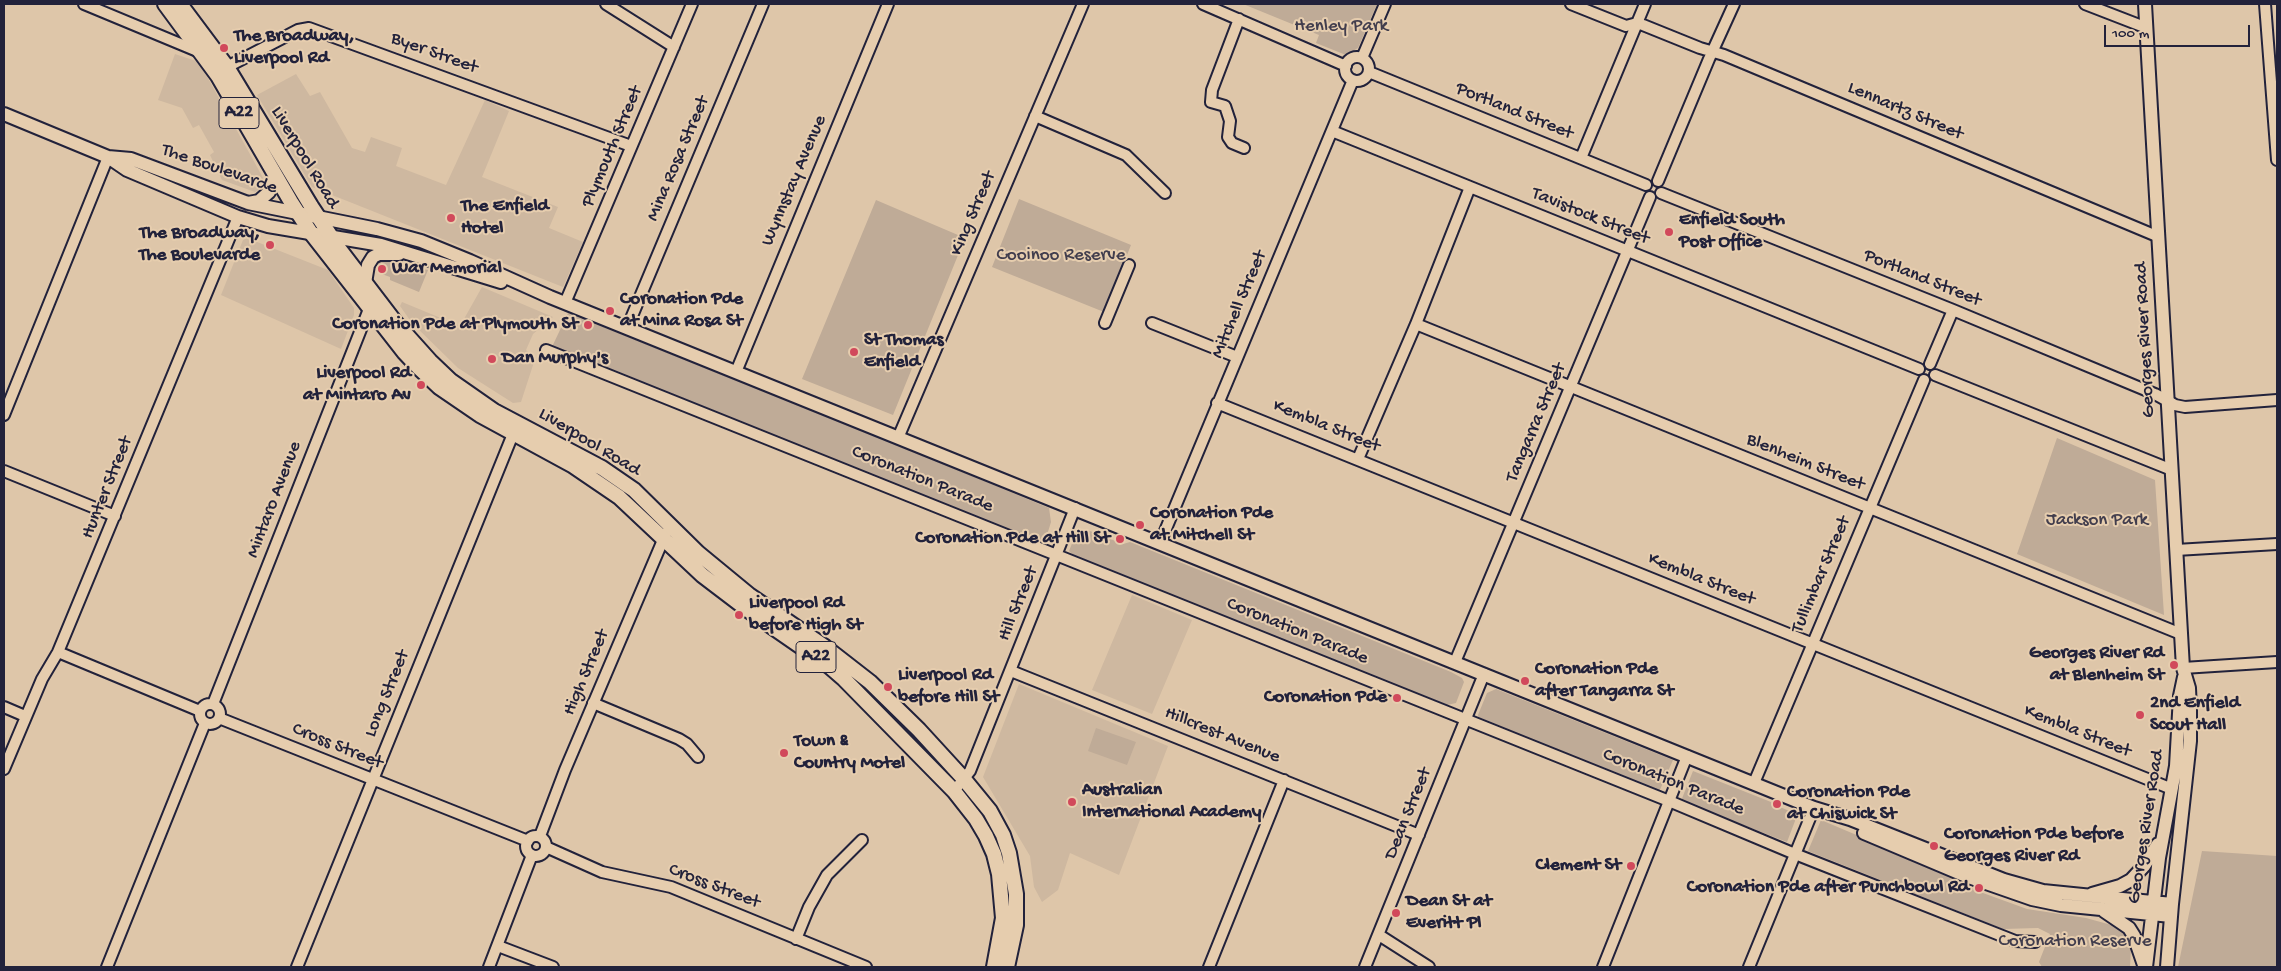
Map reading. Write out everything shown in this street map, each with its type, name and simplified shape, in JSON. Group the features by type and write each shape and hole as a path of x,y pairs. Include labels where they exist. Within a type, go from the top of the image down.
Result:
{"highway":[{"name":"Liverpool Road","path":"165,4 203,53 298,214 369,309 404,352 439,387 480,415 592,478 619,497 663,539 726,594 829,666 954,791 976,819 986,836 994,854 999,874 1003,918 994,967"},
{"name":"Liverpool Road","path":"180,4 227,67 330,236 407,337 451,381 494,410 610,473 634,490 698,553 749,594 825,647 870,682 964,778 990,811 1003,835 1009,853 1016,894 1016,925 1008,967"}],"main road":[{"name":"Georges River Road","path":"2145,4 2181,634 2184,671 2189,688 2190,741 2171,910 2168,967"},
{"name":"The Boulevarde","path":"4,114 108,157 127,170 238,217 268,226 312,233"},
{"name":"The Boulevarde","path":"108,157 131,158 248,203 318,217"},
{"path":"248,203 259,201 270,192 275,174"},
{"name":"Coronation Parade","path":"318,217 377,229 420,241 470,261 547,296"},
{"name":"Coronation Parade","path":"312,233 381,245 566,303 1814,808 1850,819 2004,880 2043,891 2082,896 2152,914"},
{"path":"365,283 368,265 373,257 380,254 411,254"},
{"name":"Georges River Road","path":"2145,967 2164,829 2176,766 2180,696 2184,671"},
{"name":"Coronation Parade","path":"1814,808 1850,827 2012,892 2046,903 2152,914 2171,910"},
{"path":"2082,896 2120,886 2131,880 2152,854 2164,829"},
{"path":"2099,908 2129,928 2134,936 2145,967"}],"street":[{"path":"84,4 203,53"},
{"path":"606,4 674,47"},
{"name":"Plymouth Street","path":"566,303 692,4"},
{"name":"Mina Rosa Street","path":"627,328 763,4"},
{"name":"Wynnstay Avenue","path":"736,372 888,4"},
{"name":"King Street","path":"898,438 1083,4"},
{"path":"1203,4 1346,66"},
{"path":"1362,58 1385,4"},
{"name":"Lennartz Street","path":"1571,4 1626,26 1637,23 1712,52 2159,237"},
{"path":"1581,158 1645,4"},
{"path":"1658,181 1734,4"},
{"path":"2085,4 2146,28"},
{"path":"2266,4 2277,160"},
{"path":"1239,19 1212,90 1211,102 1225,106 1230,122 1228,137 1232,143 1244,148"},
{"name":"Byer Street","path":"227,67 298,30 309,28 632,146"},
{"path":"1353,58 1362,58 1369,66 1369,72 1364,79 1352,80 1348,76 1346,66 1353,58"},
{"name":"Portland Street","path":"1369,72 1646,185"},
{"name":"Mitchell Street","path":"1160,543 1352,80"},
{"path":"1035,116 1126,155 1165,193"},
{"name":"Tavistock Street","path":"1332,131 1919,369"},
{"path":"4,415 108,157"},
{"path":"1650,181 1658,181 1662,186 1661,193 1656,197 1650,197 1646,192 1646,185 1650,181"},
{"path":"1358,459 1416,324 1470,188"},
{"name":"Portland Street","path":"1661,193 1953,310 2183,407 2277,400"},
{"name":"Tangarra Street","path":"1456,662 1650,197"},
{"name":"Hunter Street","path":"4,769 42,679 58,652 238,217"},
{"path":"1105,323 1129,265"},
{"name":"Mintaro Avenue","path":"213,704 369,309"},
{"path":"1930,364 1953,310"},
{"path":"1152,323 1237,357"},
{"name":"Blenheim Street","path":"1416,324 2181,634"},
{"name":"Coronation Parade","path":"546,350 1057,554 1669,801 1795,854 2015,941 2035,942"},
{"path":"1924,364 1930,364 1934,368 1934,375 1931,379 1924,380 1919,377 1919,369 1924,364"},
{"path":"1934,375 2172,470"},
{"name":"Tullimbar Street","path":"1754,784 1924,380"},
{"name":"Kembla Street","path":"1217,403 2172,789"},
{"name":"Long Street","path":"297,967 513,434"},
{"path":"4,471 115,516"},
{"name":"Hill Street","path":"954,791 970,771 1075,508"},
{"name":"High Street","path":"540,836 593,703 670,525"},
{"path":"2176,550 2277,544"},
{"path":"58,652 200,711"},
{"path":"2184,671 2277,662"},
{"name":"Hillcrest Avenue","path":"1010,670 1419,835"},
{"name":"Dean Street","path":"1365,967 1484,674"},
{"path":"593,703 679,739 687,744 698,757"},
{"path":"213,704 220,712 219,718 211,724 205,723 200,718 200,711 203,706 213,704"},
{"path":"4,707 25,716"},
{"name":"Cross Street","path":"219,718 528,841"},
{"path":"107,967 205,723"},
{"path":"1603,967 1686,756"},
{"path":"1209,967 1284,780"},
{"path":"1749,967 1814,808"},
{"path":"533,836 540,836 545,841 546,847 540,855 532,855 527,850 528,841 533,836"},
{"path":"796,939 813,899 827,875 862,840"},
{"name":"Cross Street","path":"546,847 602,872 671,887 866,967"},
{"path":"489,967 532,855"},
{"path":"1379,934 1429,967"},
{"path":"498,946 552,967"}],"shaded area":[{"path":"175,54 199,62 267,185 255,192 222,180 210,155 214,152 199,125 193,128 182,108 158,100"},
{"path":"296,74 310,96 320,92 352,148 365,152 371,137 402,148 396,166 446,185 485,100 509,111 482,177 558,207 549,228 583,242 563,287 312,187 257,95"},
{"path":"247,238 328,270 354,308 354,315 341,349 221,295 243,240"},
{"path":"482,287 553,317 533,334 526,350 535,359 521,402 513,403 458,368 412,323 400,306 402,302 460,326"},
{"path":"1132,595 1192,620 1152,714 1092,690"},
{"name":"Australian International Academy","path":"1019,684 1168,746 1119,875 1070,853 1058,890 1042,902 1034,887 1030,856 983,777"}],"green space":[{"name":"Henley Park","path":"1243,4 1377,4 1358,48 1346,55 1316,43 1319,35"},
{"name":"Cooinoo Reserve","path":"1019,199 1131,245 1104,312 992,267"},
{"path":"876,200 965,238 893,415 802,379"},
{"path":"382,260 428,270 419,292 390,280 390,277 379,273 377,264"},
{"path":"568,313 866,432 1049,508 1051,522 1043,544 551,349"},
{"name":"Jackson Park","path":"2057,438 2155,480 2164,615 2017,554"},
{"path":"1078,529 1090,531 1123,544 1130,542 1451,672 1462,678 1464,682 1456,703 1447,705 1074,556 1069,551"},
{"path":"1496,689 1673,760 1659,792 1479,721 1478,715 1487,693"},
{"path":"1096,728 1136,742 1127,765 1088,751"},
{"path":"1693,771 1794,813 1796,816 1795,821 1787,842 1681,801"},
{"name":"Coronation Reserve","path":"1821,820 1970,883 1970,887 1983,893 2027,909 2086,918 2115,926 2123,932 2131,947 2130,967 2042,967 2039,962 2050,934 2038,928 2003,929 1808,851"},
{"path":"2202,851 2277,856 2277,967 2178,967"}],"place":[{"name":"The Broadway, Liverpool Rd","path":"224,48"},
{"name":"The Enfield Hotel","path":"451,218"},
{"name":"Enfield South Post Office","path":"1669,232"},
{"name":"The Broadway, The Boulevarde","path":"270,245"},
{"name":"War Memorial","path":"382,269"},
{"name":"Coronation Pde at Mina Rosa St","path":"610,311"},
{"name":"Coronation Pde at Plymouth St","path":"588,325"},
{"name":"St Thomas Enfield","path":"854,352"},
{"name":"Dan Murphy's","path":"492,359"},
{"name":"Liverpool Rd at Mintaro Av","path":"421,385"},
{"name":"Coronation Pde at Mitchell St","path":"1140,525"},
{"name":"Coronation Pde at Hill St","path":"1120,539"},
{"name":"Liverpool Rd before High St","path":"739,615"},
{"name":"Georges River Rd at Blenheim St","path":"2174,665"},
{"name":"Coronation Pde after Tangarra St","path":"1525,681"},
{"name":"Liverpool Rd before Hill St","path":"888,687"},
{"name":"Coronation Pde","path":"1397,698"},
{"name":"2nd Enfield Scout Hall","path":"2140,715"},
{"name":"Town & Country Motel","path":"784,753"},
{"name":"Australian International Academy","path":"1072,802"},
{"name":"Coronation Pde at Chiswick St","path":"1777,804"},
{"name":"Coronation Pde before Georges River Rd","path":"1934,846"},
{"name":"Clement St","path":"1631,866"},
{"name":"Coronation Pde after Punchbowl Rd","path":"1979,888"},
{"name":"Dean St at Everitt Pl","path":"1396,913"}]}
